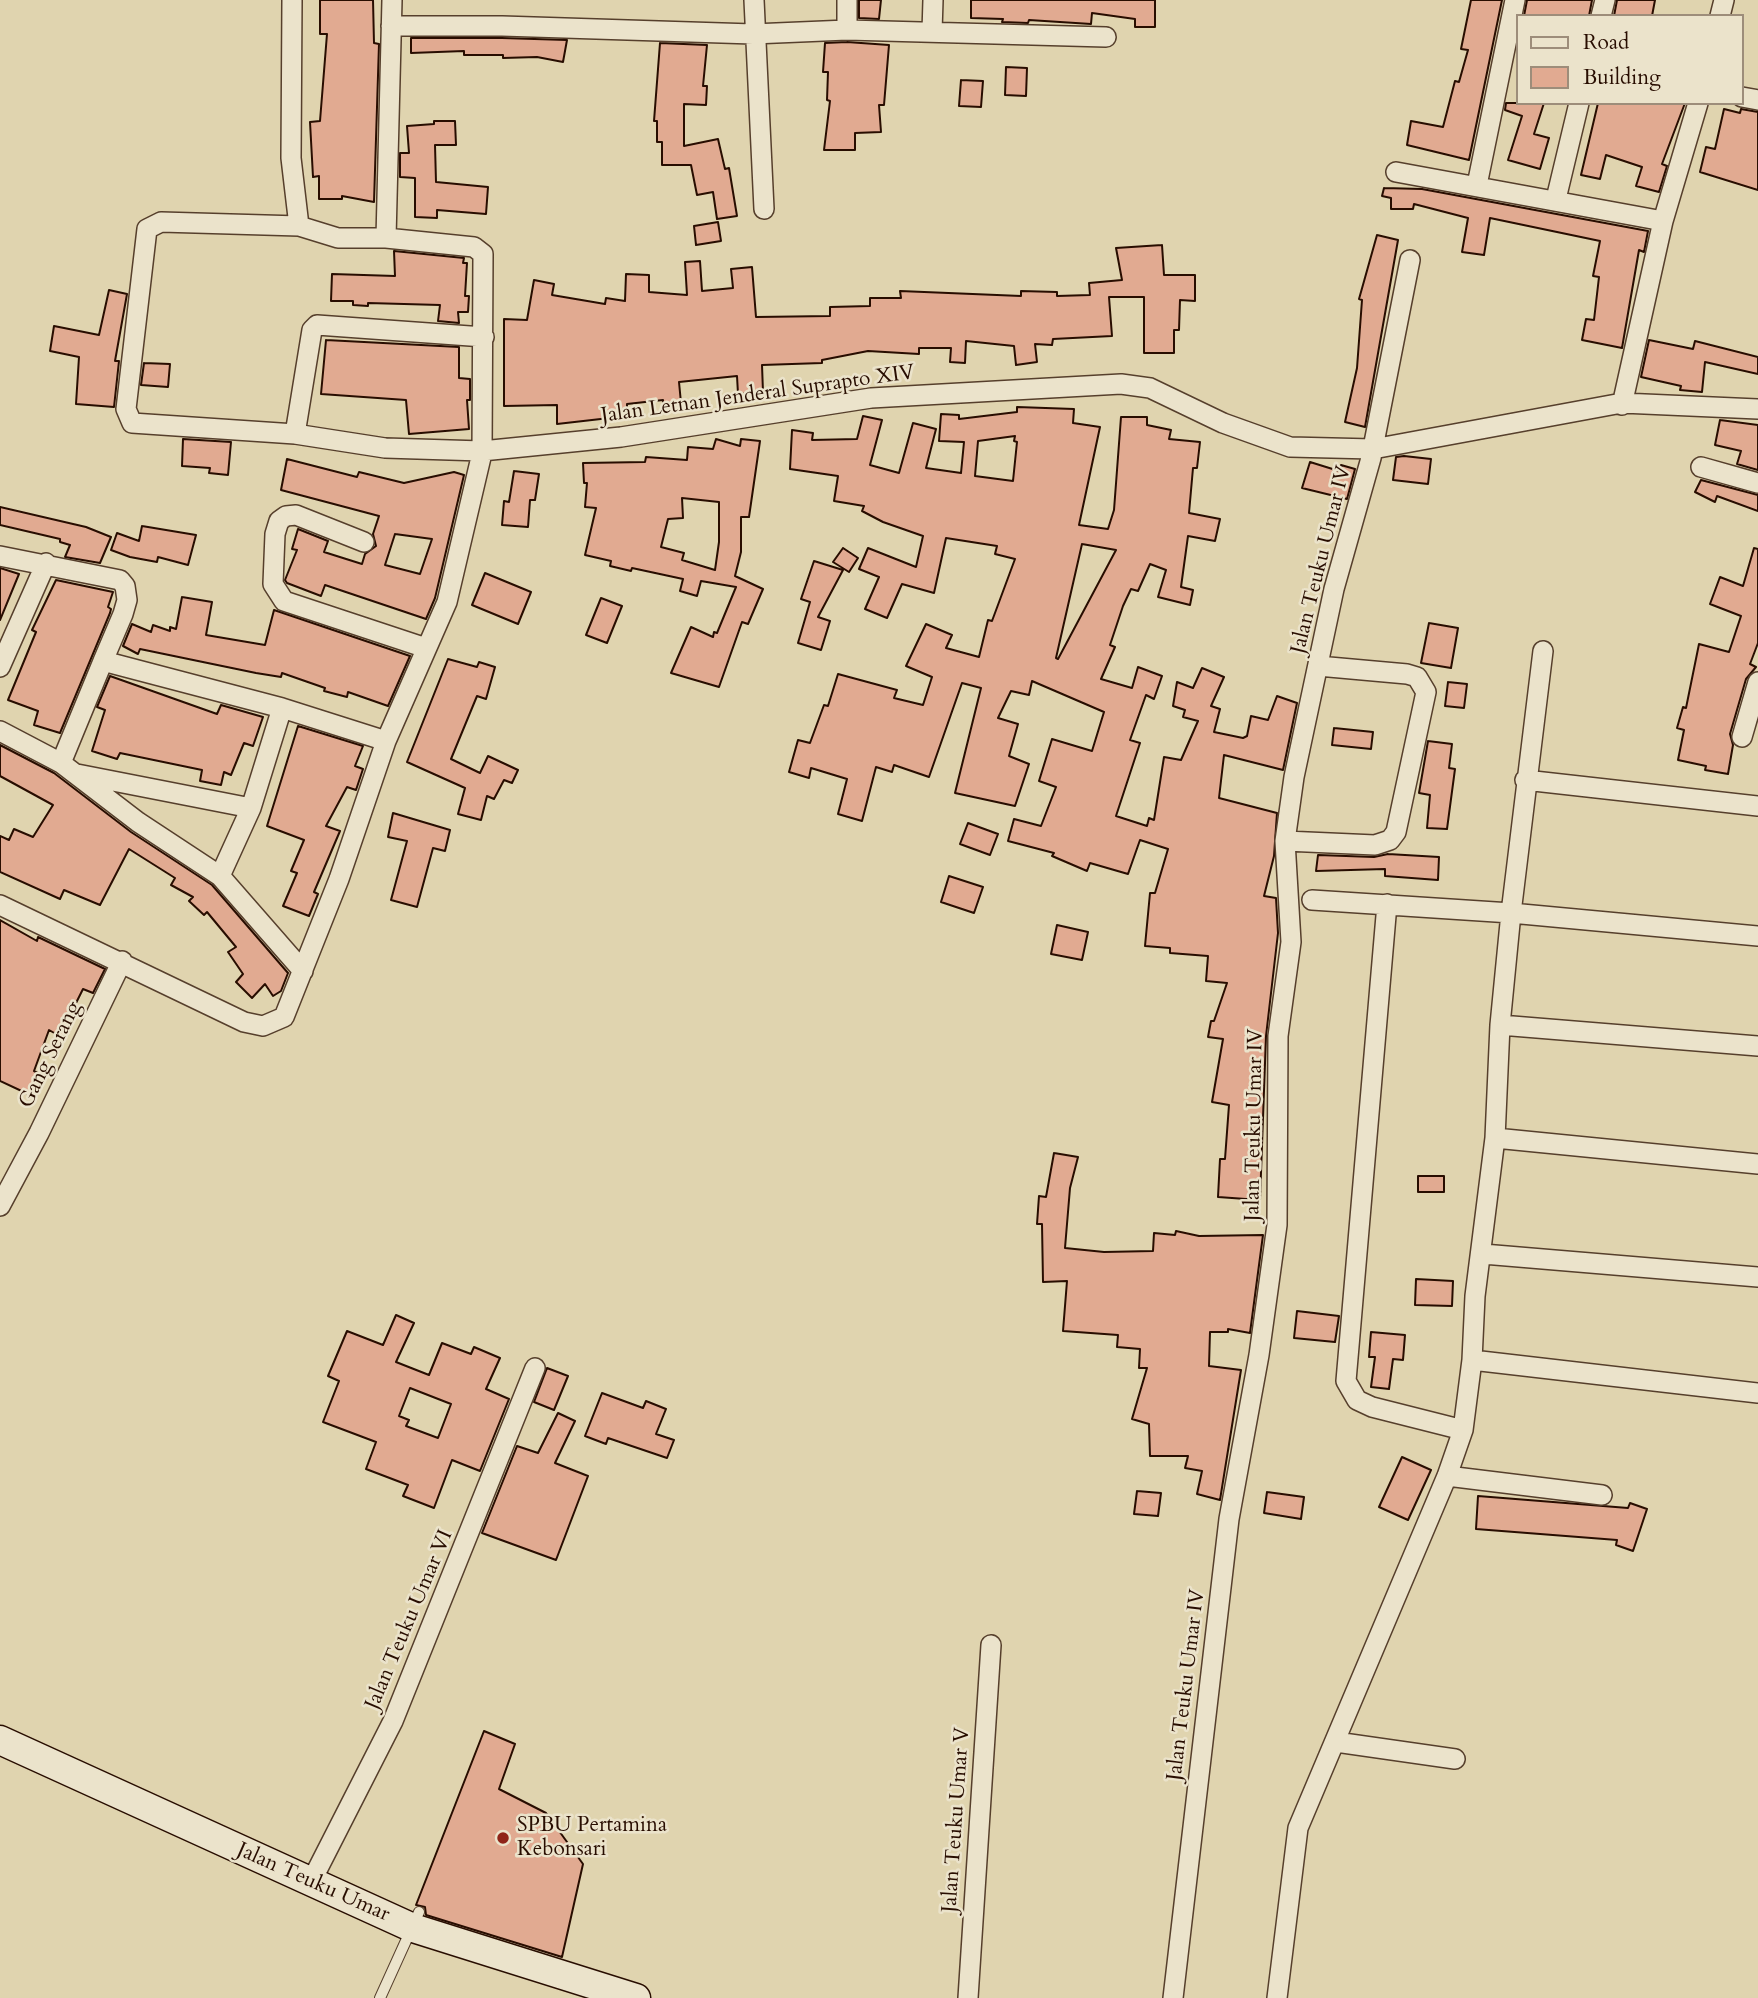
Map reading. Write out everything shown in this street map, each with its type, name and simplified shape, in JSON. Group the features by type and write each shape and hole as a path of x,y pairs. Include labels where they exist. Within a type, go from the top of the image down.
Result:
{"street":[{"path":"0,905 122,961 244,1022 263,1026 284,1017 340,879 386,741 447,602 482,451 483,254 480,250 386,238 338,238 299,226 291,158 292,0"},
{"path":"386,238 392,0"},
{"path":"754,0 753,34 764,209"},
{"path":"847,0 847,30"},
{"path":"932,32 933,0"},
{"path":"1477,185 1515,0"},
{"path":"391,26 502,26 753,34 847,30 1106,37"},
{"path":"1556,199 1579,105"},
{"path":"1622,404 1662,221 1697,105"},
{"path":"1396,172 1556,199 1662,221"},
{"name":"Jalan Letnan Jenderal Suprapto XIV","path":"299,226 161,222 151,225 146,236 126,409 132,424 295,434 385,449 482,451 621,437 871,398 1121,384 1150,388 1223,423 1290,447 1373,449 1622,404 1758,409"},
{"name":"Jalan Teuku Umar IV","path":"1173,1998 1229,1518 1259,1355 1276,1225 1278,1036 1291,942 1284,841 1294,777 1334,589 1373,449 1410,261"},
{"path":"295,434 312,330 317,325 484,337"},
{"path":"1701,467 1758,483"},
{"path":"364,542 296,515 286,516 279,521 275,534 273,584 284,601 426,648"},
{"path":"0,556 46,563 120,580 125,586 127,600 123,614 65,768"},
{"path":"0,667 46,563"},
{"path":"1277,1998 1298,1828 1464,1430 1472,1360 1475,1296 1483,1254 1495,1138 1500,1025 1511,913 1525,780 1543,651"},
{"path":"103,662 282,708 386,741"},
{"path":"1284,841 1375,845 1390,840 1396,832 1426,692 1417,677 1407,674 1318,666"},
{"path":"1742,737 1758,681"},
{"path":"220,876 251,808 282,708"},
{"path":"0,731 65,768 220,876 303,971"},
{"path":"65,768 251,808"},
{"path":"1525,780 1758,806"},
{"path":"1312,900 1511,913 1758,936"},
{"path":"1387,904 1346,1381 1357,1400 1372,1407 1464,1430"},
{"name":"Gang Serang","path":"0,1206 122,961"},
{"path":"1500,1025 1758,1046"},
{"path":"1495,1138 1758,1164"},
{"path":"1483,1254 1758,1278"},
{"path":"1472,1360 1758,1393"},
{"name":"Jalan Teuku Umar VI","path":"311,1882 393,1721 535,1368"},
{"path":"1447,1476 1602,1495"},
{"name":"Jalan Teuku Umar V","path":"968,1998 991,1645"},
{"name":"Jalan Teuku Umar","path":"0,1740 311,1882 636,1998"},
{"path":"1336,1742 1455,1759"}],"lane":[{"path":"380,1998 416,1920"}],"building":[{"path":"320,0 373,0 374,43 379,44 374,202 342,196 342,199 319,199 319,176 313,177 310,122 320,121 327,34 320,34"},
{"path":"859,0 881,0 879,19 859,18"},
{"path":"971,0 1155,0 1155,27 1135,27 1135,19 1092,13 1091,24 1029,20 1028,23 1002,22 1003,19 971,18"},
{"path":"1471,0 1502,0 1469,160 1407,145 1411,121 1443,127 1455,81 1459,82 1468,50 1461,49"},
{"path":"1527,0 1592,0 1589,14 1524,14"},
{"path":"1617,0 1655,0 1652,14 1614,14"},
{"path":"411,38 567,40 563,62 537,57 464,55 464,51 411,53"},
{"path":"660,43 707,45 703,86 707,86 706,105 684,104 684,146 718,139 725,169 729,168 737,216 717,219 713,192 697,195 691,165 662,165 662,142 657,142 657,121 654,121"},
{"path":"825,43 889,45 884,105 879,105 881,132 855,133 855,150 824,150 830,101 827,100 828,72 823,72"},
{"path":"1006,67 1027,68 1026,96 1005,95"},
{"path":"961,80 983,81 981,107 959,106"},
{"path":"1506,103 1543,105 1534,134 1549,138 1540,169 1508,160 1522,116 1505,110"},
{"path":"1598,105 1684,105 1662,164 1667,166 1659,192 1636,186 1642,167 1606,155 1600,179 1581,175"},
{"path":"1724,109 1740,113 1741,109 1758,112 1758,190 1700,172 1706,147 1715,149"},
{"path":"434,121 455,121 456,145 435,145 436,182 488,187 486,214 437,210 437,218 415,217 415,178 400,177 400,153 409,153 407,126 434,124"},
{"path":"1384,188 1422,189 1648,231 1644,252 1639,250 1622,348 1582,340 1586,319 1594,320 1599,277 1593,276 1600,241 1490,218 1484,255 1462,252 1468,218 1414,204 1413,209 1391,209 1391,198 1382,196"},
{"path":"718,222 721,241 696,245 694,226"},
{"path":"1377,235 1398,240 1365,427 1345,422 1357,368 1362,300 1359,299"},
{"path":"1162,245 1164,275 1195,275 1195,301 1180,300 1179,330 1174,330 1174,353 1144,353 1144,297 1109,297 1112,336 1053,339 1052,345 1035,344 1037,362 1016,365 1014,346 966,341 965,363 950,362 951,348 919,348 919,354 868,351 822,360 822,363 762,365 763,392 738,394 737,376 679,382 681,403 663,405 663,400 627,404 627,416 557,424 557,405 504,406 504,319 527,320 534,280 554,284 552,295 605,304 606,298 625,301 626,274 649,275 649,292 687,295 685,262 700,261 702,291 733,288 731,269 752,267 756,317 830,316 830,307 870,306 870,298 901,298 900,291 1021,296 1021,291 1057,292 1057,296 1090,295 1089,283 1122,280 1116,248"},
{"path":"394,251 464,258 463,263 467,263 465,296 469,296 468,312 458,312 459,323 438,321 440,305 368,303 368,306 353,305 353,301 331,301 332,274 395,276"},
{"path":"109,290 127,294 115,361 119,361 114,407 76,404 79,357 50,351 54,326 99,335"},
{"path":"326,340 459,347 459,378 470,379 470,400 467,400 469,429 409,434 406,400 321,394"},
{"path":"1649,340 1693,349 1695,341 1758,357 1758,374 1705,362 1702,392 1680,390 1681,386 1641,377"},
{"path":"144,363 170,364 168,387 141,385"},
{"path":"1017,407 1074,409 1073,423 1100,427 1079,525 1108,529 1114,510 1121,417 1147,417 1147,425 1171,430 1169,439 1200,442 1197,468 1193,468 1189,513 1220,519 1215,541 1188,536 1181,587 1193,590 1190,605 1158,597 1166,570 1150,564 1138,591 1131,589 1123,606 1110,645 1115,647 1101,679 1132,688 1138,667 1162,676 1154,699 1146,695 1130,740 1140,743 1116,816 1147,826 1149,818 1154,820 1164,757 1181,760 1198,721 1183,717 1185,710 1173,706 1177,682 1193,688 1202,668 1224,677 1211,706 1220,709 1214,732 1243,738 1247,736 1251,716 1268,720 1277,696 1297,703 1283,770 1224,755 1219,798 1277,813 1274,856 1264,896 1276,898 1278,933 1266,1036 1260,1200 1218,1197 1220,1159 1225,1159 1229,1105 1212,1102 1223,1039 1208,1037 1211,1021 1214,1021 1227,983 1206,981 1208,956 1170,953 1170,948 1145,946 1150,893 1155,893 1168,849 1140,840 1128,874 1090,863 1087,871 1052,856 1054,853 1008,841 1014,819 1041,826 1056,787 1039,781 1052,739 1092,751 1104,712 1032,681 1029,695 1011,691 998,718 1018,724 1009,756 1029,764 1015,806 955,793 981,688 962,683 929,777 894,765 892,772 876,767 862,821 838,814 847,779 811,768 809,778 789,772 798,740 810,743 824,705 828,706 838,674 897,690 894,698 923,705 932,677 906,666 926,624 952,635 946,648 979,657 988,620 992,621 1015,559 995,554 997,546 946,538 934,593 902,584 887,618 865,609 879,577 859,569 868,548 916,567 923,536 883,522 862,511 864,506 834,501 838,476 790,469 792,430 813,433 812,440 857,439 863,416 882,420 870,465 899,473 913,423 936,429 926,468 961,473 964,442 939,441 941,414 959,415 959,419 1017,412","holes":["1015,436 1014,441 1017,442 1013,481 975,476 978,441","1082,544 1116,550 1058,659 1056,658"]},
{"path":"1720,420 1758,425 1758,470 1737,464 1741,451 1715,445"},
{"path":"183,439 231,442 228,475 209,473 210,468 182,466"},
{"path":"716,439 740,446 741,439 760,441 749,517 741,517 741,552 735,576 763,589 748,624 742,622 719,687 671,673 691,627 713,637 714,632 717,633 736,587 701,581 697,596 680,591 683,579 610,566 611,561 585,555 596,508 585,507 587,483 584,483 583,463 645,462 646,457 687,460 688,447 713,449","holes":["682,498 719,502 719,542 715,570 682,560 684,553 661,547 668,519 683,518"]},
{"path":"1396,457 1431,459 1428,484 1393,480"},
{"path":"287,459 357,477 359,472 404,483 454,472 464,475 435,598 426,619 325,585 321,596 287,583 285,580 297,550 292,549 298,529 328,541 324,552 362,564 365,554 376,546 373,534 379,516 281,490","holes":["395,534 432,539 420,574 385,565"]},
{"path":"1310,462 1339,471 1341,465 1355,469 1347,499 1302,488"},
{"path":"514,471 539,474 535,500 530,500 528,527 502,525 504,501 509,502"},
{"path":"1701,480 1758,495 1758,511 1717,496 1715,502 1695,492"},
{"path":"0,507 86,527 111,537 100,563 65,557 70,545 60,542 60,539 0,525"},
{"path":"142,526 196,535 188,565 158,557 157,562 130,557 111,550 117,533 139,541"},
{"path":"843,548 858,558 849,572 833,562"},
{"path":"1754,548 1758,549 1758,643 1750,664 1756,667 1746,679 1730,734 1733,745 1728,774 1705,770 1706,766 1678,760 1684,730 1677,728 1683,707 1686,708 1699,644 1729,652 1741,616 1710,604 1720,577 1743,586"},
{"path":"814,561 843,570 818,617 830,621 821,650 798,643 810,602 801,599"},
{"path":"0,568 19,574 0,620"},
{"path":"485,573 531,592 518,624 472,605"},
{"path":"56,580 113,592 108,607 111,609 110,613 60,733 34,725 38,711 8,700 36,632 32,630"},
{"path":"182,597 212,602 206,635 265,645 274,610 410,656 388,706 348,692 347,697 324,691 325,688 282,673 281,677 256,673 140,649 138,654 123,646 132,624 151,632 153,625 170,631 170,627 176,629"},
{"path":"601,598 622,606 607,643 586,635"},
{"path":"1429,623 1458,628 1451,668 1421,663"},
{"path":"448,659 477,667 479,662 495,667 486,699 477,696 451,759 480,773 488,756 518,770 512,783 504,780 494,799 487,796 481,820 458,814 465,788 407,762"},
{"path":"110,676 217,714 221,705 263,717 253,746 244,743 231,775 224,772 221,785 200,781 202,770 120,753 117,759 92,751 105,710 97,707"},
{"path":"1448,682 1467,684 1464,708 1445,706"},
{"path":"298,726 363,746 355,766 363,769 356,790 347,787 326,826 340,831 314,892 318,894 309,916 283,906 297,873 291,871 304,840 267,826"},
{"path":"1334,728 1373,732 1371,749 1332,745"},
{"path":"1428,741 1452,744 1449,768 1455,769 1447,829 1427,828 1430,795 1419,793"},
{"path":"0,745 54,773 131,832 212,885 288,973 281,991 273,996 265,984 252,998 236,982 243,974 228,952 236,947 207,912 204,915 189,901 193,897 171,885 175,878 129,849 100,905 64,890 60,899 0,872 0,836 9,840 14,829 33,837 53,805 0,776"},
{"path":"393,813 450,830 445,851 433,848 417,907 391,900 407,841 388,837"},
{"path":"968,823 998,834 990,855 960,844"},
{"path":"1388,854 1439,857 1438,880 1385,876 1385,869 1316,871 1318,855 1374,857"},
{"path":"949,876 983,887 974,913 941,902"},
{"path":"0,920 37,941 38,937 105,969 93,993 83,989 68,1019 72,1021 63,1038 49,1030 34,1071 38,1073 28,1094 0,1081"},
{"path":"1057,925 1088,932 1082,960 1051,954"},
{"path":"1054,1153 1078,1157 1070,1188 1065,1248 1104,1252 1153,1251 1154,1233 1175,1235 1176,1231 1199,1236 1263,1235 1250,1333 1228,1329 1228,1332 1210,1332 1209,1366 1241,1370 1220,1500 1197,1494 1202,1471 1185,1468 1188,1456 1150,1456 1149,1424 1132,1419 1147,1368 1139,1368 1140,1349 1117,1347 1118,1335 1063,1331 1067,1281 1043,1282 1042,1224 1037,1224 1039,1196 1046,1197"},
{"path":"1418,1176 1444,1176 1444,1192 1418,1192"},
{"path":"1416,1279 1453,1281 1452,1306 1415,1305"},
{"path":"1297,1311 1339,1316 1335,1342 1294,1338"},
{"path":"396,1315 414,1323 396,1362 429,1375 442,1343 471,1354 474,1347 500,1358 486,1389 509,1399 480,1471 452,1460 434,1508 403,1496 408,1485 366,1469 376,1442 323,1422 339,1381 328,1376 347,1331 383,1345","holes":["410,1388 451,1404 438,1438 406,1426 409,1420 399,1416"]},
{"path":"1371,1332 1405,1335 1403,1360 1393,1359 1389,1389 1371,1387 1375,1357 1369,1357"},
{"path":"547,1368 568,1376 554,1410 534,1402"},
{"path":"602,1393 643,1408 646,1401 666,1409 656,1434 674,1440 667,1458 608,1438 606,1444 585,1436"},
{"path":"558,1413 575,1421 555,1463 588,1476 556,1560 482,1533 517,1446 538,1453"},
{"path":"1402,1457 1431,1470 1408,1520 1379,1507"},
{"path":"1137,1491 1161,1493 1158,1516 1134,1514"},
{"path":"1267,1492 1304,1497 1301,1519 1264,1513"},
{"path":"1478,1496 1628,1508 1630,1503 1647,1509 1633,1551 1616,1545 1617,1540 1476,1529"},
{"name":"SPBU Pertamina Kebonsari","path":"484,1731 515,1744 499,1789 546,1813 583,1864 562,1957 426,1915 425,1907 416,1905"}],"place":[{"name":"SPBU Pertamina Kebonsari","path":"503,1838"}]}
